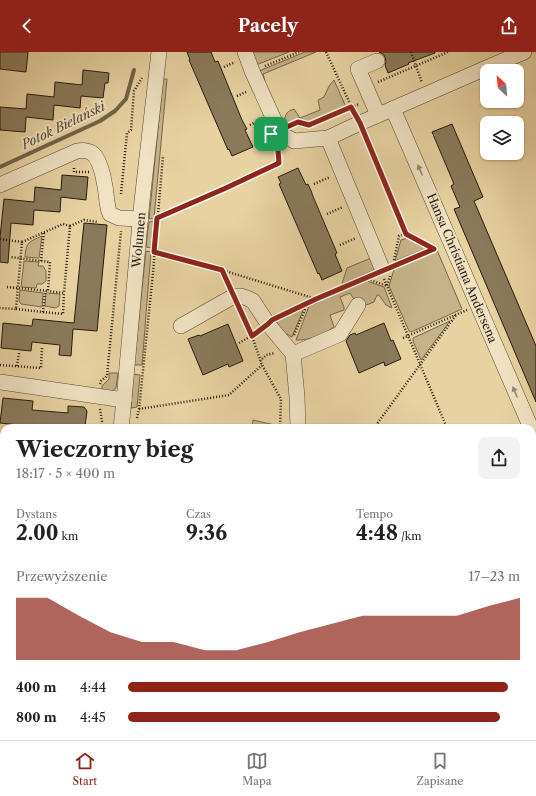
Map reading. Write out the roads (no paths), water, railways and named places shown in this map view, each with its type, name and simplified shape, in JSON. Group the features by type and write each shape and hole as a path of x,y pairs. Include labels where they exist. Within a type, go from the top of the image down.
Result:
{"street":[{"name":"Wolumen","path":"121,424 159,52"},
{"path":"242,56 252,71 280,133 294,141 328,138 393,109 490,58 524,52"},
{"path":"377,61 358,69 378,115"},
{"name":"Hansa Christiana Andersena","path":"393,109 529,424"},
{"path":"328,138 383,270"},
{"path":"0,185 77,151 85,150 92,153 97,158 102,172 108,210 110,214 119,218 141,219"},
{"path":"181,326 234,296 241,296 253,301 268,324 293,354 298,424"},
{"path":"293,354 340,334 358,305"},
{"path":"0,382 124,400"}],"waterway":[{"name":"Potok Bielański","path":"0,167 100,121 115,111 126,99 134,70"}]}
